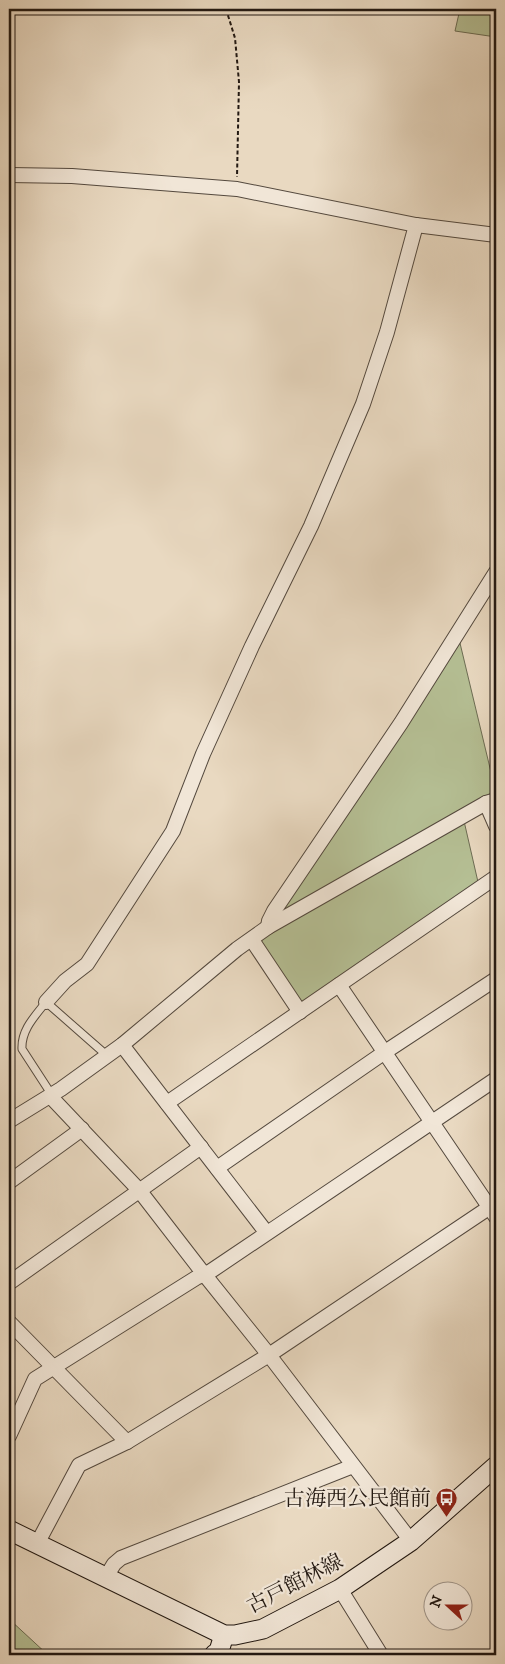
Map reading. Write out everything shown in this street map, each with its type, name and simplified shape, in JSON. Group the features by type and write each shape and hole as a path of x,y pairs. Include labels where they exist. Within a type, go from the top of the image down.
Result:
{"main road":[{"name":"古戸館林線","path":"224,1635 235,1635 263,1629 340,1589 411,1541 496,1466"},
{"path":"9,1530 224,1635 219,1651 214,1655"}],"street":[{"path":"9,175 72,176 237,189 416,225 496,235"},
{"path":"46,1002 65,981 87,964 172,831 207,745 252,646 311,526 363,404 387,332 416,225"},
{"path":"268,927 274,911 400,723 496,572"},
{"path":"9,1121 50,1096 122,1045 237,950 268,927 491,801 496,826"},
{"path":"167,1103 496,877"},
{"path":"252,940 300,1012"},
{"path":"217,1168 385,1052 496,979"},
{"path":"37,1544 80,1465 127,1442 269,1355 494,1209 339,985"},
{"path":"122,1045 266,1232"},
{"path":"9,1436 35,1380 204,1274 496,1079"},
{"path":"50,1096 139,1190 269,1355 411,1541"},
{"path":"9,1182 82,1130"},
{"path":"9,1283 201,1147"},
{"path":"9,1322 127,1442"},
{"path":"106,1576 121,1558 353,1466"},
{"path":"340,1589 380,1655"}],"lane":[{"path":"50,1096 48,1089 22,1049 25,1032 46,1002 106,1056"}],"path":[{"path":"226,9 235,38 239,82 237,189"}],"green space":[{"path":"460,9 496,9 496,37 455,31"},
{"path":"459,639 496,793 276,917"},
{"path":"464,821 478,882 303,1009 259,940 273,929"},
{"path":"9,1619 48,1655 9,1655"}],"place":[{"name":"古海西公民館前","path":"447,1518"}]}
